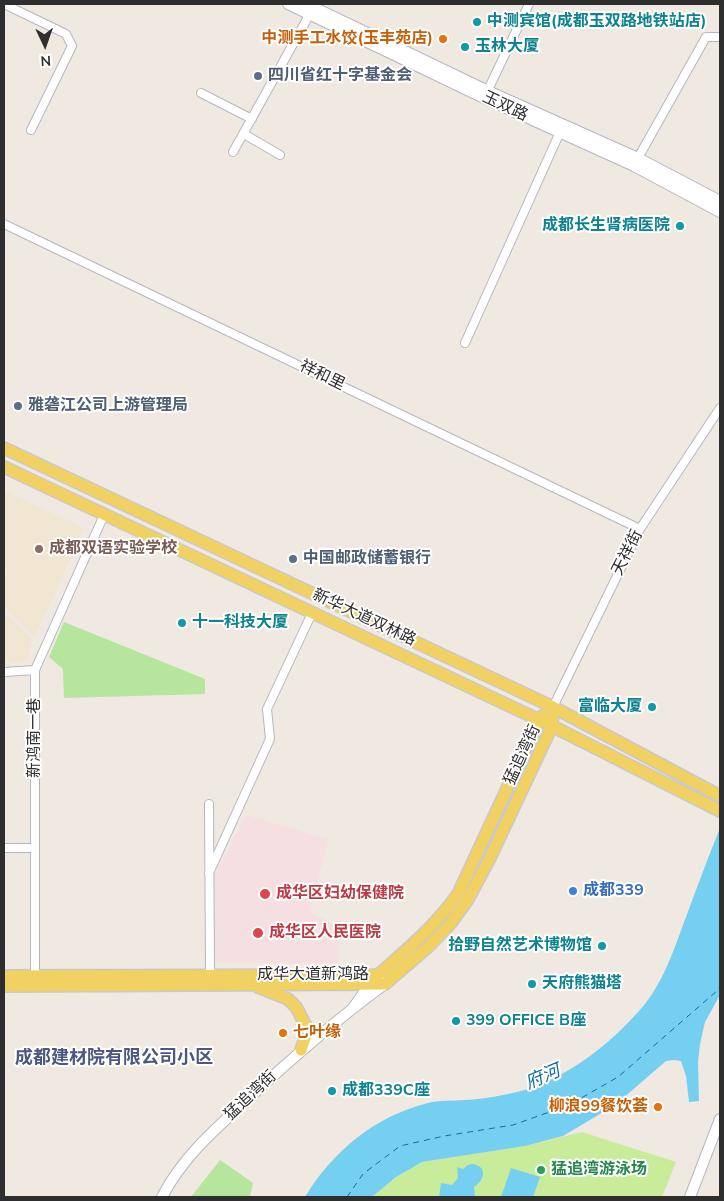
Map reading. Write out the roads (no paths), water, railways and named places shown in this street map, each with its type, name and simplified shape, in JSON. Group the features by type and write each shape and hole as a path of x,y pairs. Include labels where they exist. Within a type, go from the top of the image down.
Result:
{"main road":[{"name":"玉双路","path":"288,4 311,7 560,132 634,166 720,212"},
{"name":"玉双路","path":"486,94 638,158 720,201"},
{"name":"新华大道双林路","path":"4,448 553,707 720,796"},
{"name":"新华大道双林路","path":"4,467 552,726 720,811"},
{"name":"猛追湾街","path":"162,1197 182,1164 208,1136 301,1050 353,1008 441,917 458,894 539,720 553,707"},
{"name":"猛追湾街","path":"382,979 433,941 451,923 467,901 489,860 552,726 553,707"},
{"name":"成华大道新鸿路","path":"4,976 210,975 382,979"},
{"name":"成华大道新鸿路","path":"4,986 369,984 382,979"},
{"path":"252,984 288,998 296,1007 306,1026 307,1032 301,1050"},
{"name":"猛追湾街","path":"353,1008 369,984"},
{"path":"690,1197 720,1119"}],"street":[{"path":"4,4 66,34 72,46 31,130"},
{"path":"486,94 529,4"},
{"path":"234,152 311,7"},
{"path":"638,158 706,37 720,37"},
{"path":"201,93 252,119"},
{"path":"465,343 560,132"},
{"path":"244,134 280,154"},
{"name":"祥和里","path":"4,224 640,529"},
{"name":"天祥街","path":"553,707 640,529 720,408"},
{"name":"新鸿南一巷","path":"35,976 35,670 104,515"},
{"path":"209,873 270,739 268,709 312,613"},
{"path":"4,672 35,670"},
{"path":"209,804 210,975"},
{"path":"4,848 35,848"}],"water":[{"path":"720,828 720,995 705,1022 700,1044 698,1062 699,1101 689,1102 686,1076 681,1061 666,1061 615,1105 563,1136 525,1146 422,1162 396,1177 372,1197 305,1197 328,1165 342,1151 357,1138 390,1117 432,1102 480,1099 525,1090 557,1077 572,1068 615,1036 639,1011 655,990 672,954"},
{"path":"472,1164 481,1167 483,1170 481,1181 474,1187 475,1197 439,1197 441,1183 452,1185 458,1178 457,1167 463,1169"},
{"path":"511,1168 540,1177 533,1197 501,1197"}],"place":[{"name":"中测宾馆(成都玉双路地铁站店)","path":"477,22"},
{"name":"中测手工水饺(玉丰苑店)","path":"443,39"},
{"name":"玉林大厦","path":"465,47"},
{"name":"四川省红十字基金会","path":"258,76"},
{"name":"成都长生肾病医院","path":"680,226"},
{"name":"雅砻江公司上游管理局","path":"18,406"},
{"name":"成都双语实验学校","path":"39,549"},
{"name":"中国邮政储蓄银行","path":"293,559"},
{"name":"十一科技大厦","path":"182,623"},
{"name":"富临大厦","path":"652,707"},
{"name":"成都339","path":"573,891"},
{"name":"成华区妇幼保健院","path":"265,894"},
{"name":"成华区人民医院","path":"258,933"},
{"name":"拾野自然艺术博物馆","path":"602,946"},
{"name":"天府熊猫塔","path":"532,984"},
{"name":"399 OFFICE B座","path":"456,1021"},
{"name":"七叶缘","path":"283,1033"},
{"name":"成都339C座","path":"332,1091"},
{"name":"柳浪99餐饮荟","path":"658,1107"},
{"name":"猛追湾游泳场","path":"541,1170"}],"district":[{"name":"成都建材院有限公司小区","path":"114,1059"}],"water label":[{"name":"府河","path":"543,1078"}]}
